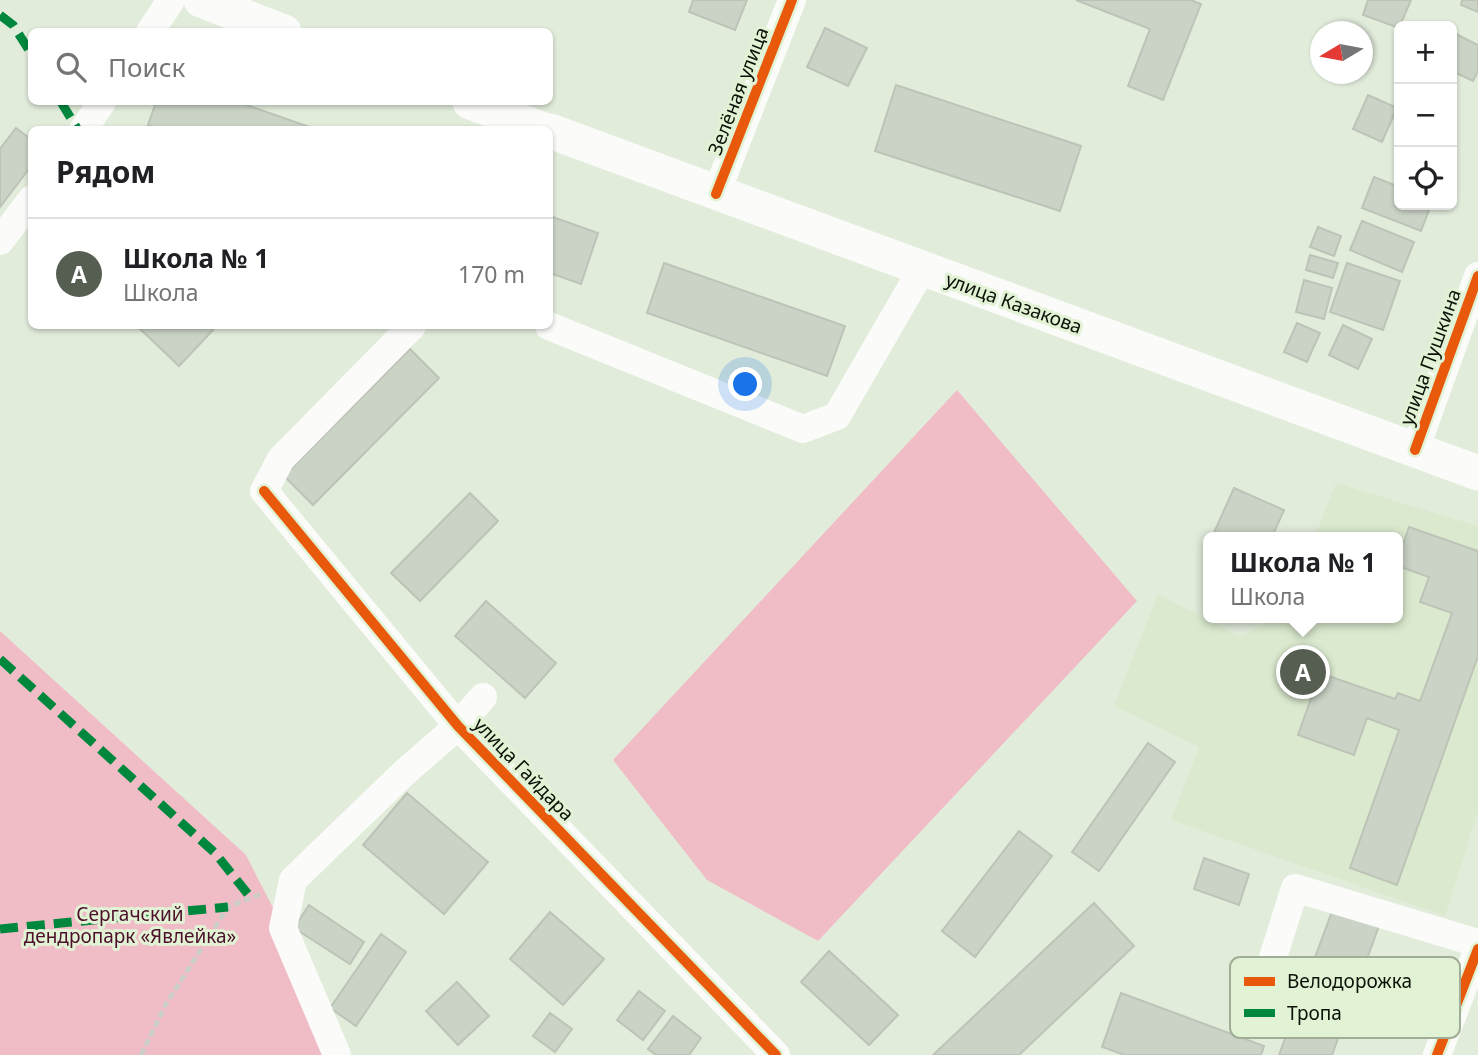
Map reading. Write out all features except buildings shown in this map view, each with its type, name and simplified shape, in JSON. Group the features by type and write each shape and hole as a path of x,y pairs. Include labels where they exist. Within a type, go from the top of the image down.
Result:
{"main road":[{"path":"201,0 265,17"},
{"path":"478,105 533,126"},
{"name":"улица Казакова","path":"553,132 1478,473"}],"street":[{"path":"153,28 171,0"},
{"name":"Зелёная улица","path":"716,194 792,0"},
{"path":"86,126 100,105"},
{"path":"0,240 28,204"},
{"path":"553,328 803,429 837,416 922,270"},
{"name":"улица Пушкина","path":"1415,450 1478,276"},
{"name":"улица Гайдара","path":"409,329 281,459 264,491 458,726 776,1055"},
{"path":"337,1055 283,928 293,880 405,772 458,726 483,697"},
{"path":"1273,957 1295,888 1478,943"},
{"path":"1460,996 1478,950"},
{"path":"1437,1055 1444,1038"}],"path":[{"path":"141,1055 166,1004 228,907 293,880"}],"shaded area":[{"path":"1336,483 1478,526 1478,812 1445,916 1171,820 1199,747 1114,706 1158,594 1203,618 1203,623 1213,623 1240,637 1267,623 1403,623 1403,532 1317,532"}],"green space":[{"path":"957,390 1137,601 818,941 707,880 613,760"},
{"name":"Сергачский дендропарк «Явлейка»","path":"0,631 246,855 348,1055 0,1055"}],"marked path":[{"path":"0,15 13,25 28,49"},
{"path":"63,105 76,126"},
{"path":"0,659 215,853 251,898"},
{"path":"0,929 228,907"}],"cycle path":[{"path":"716,194 792,0"},
{"path":"1415,450 1478,276"},
{"path":"264,491 458,726 776,1055"},
{"path":"1460,996 1478,949"},
{"path":"1437,1055 1444,1038"}],"place":[{"name":"Школа № 1","path":"1303,672"}]}
